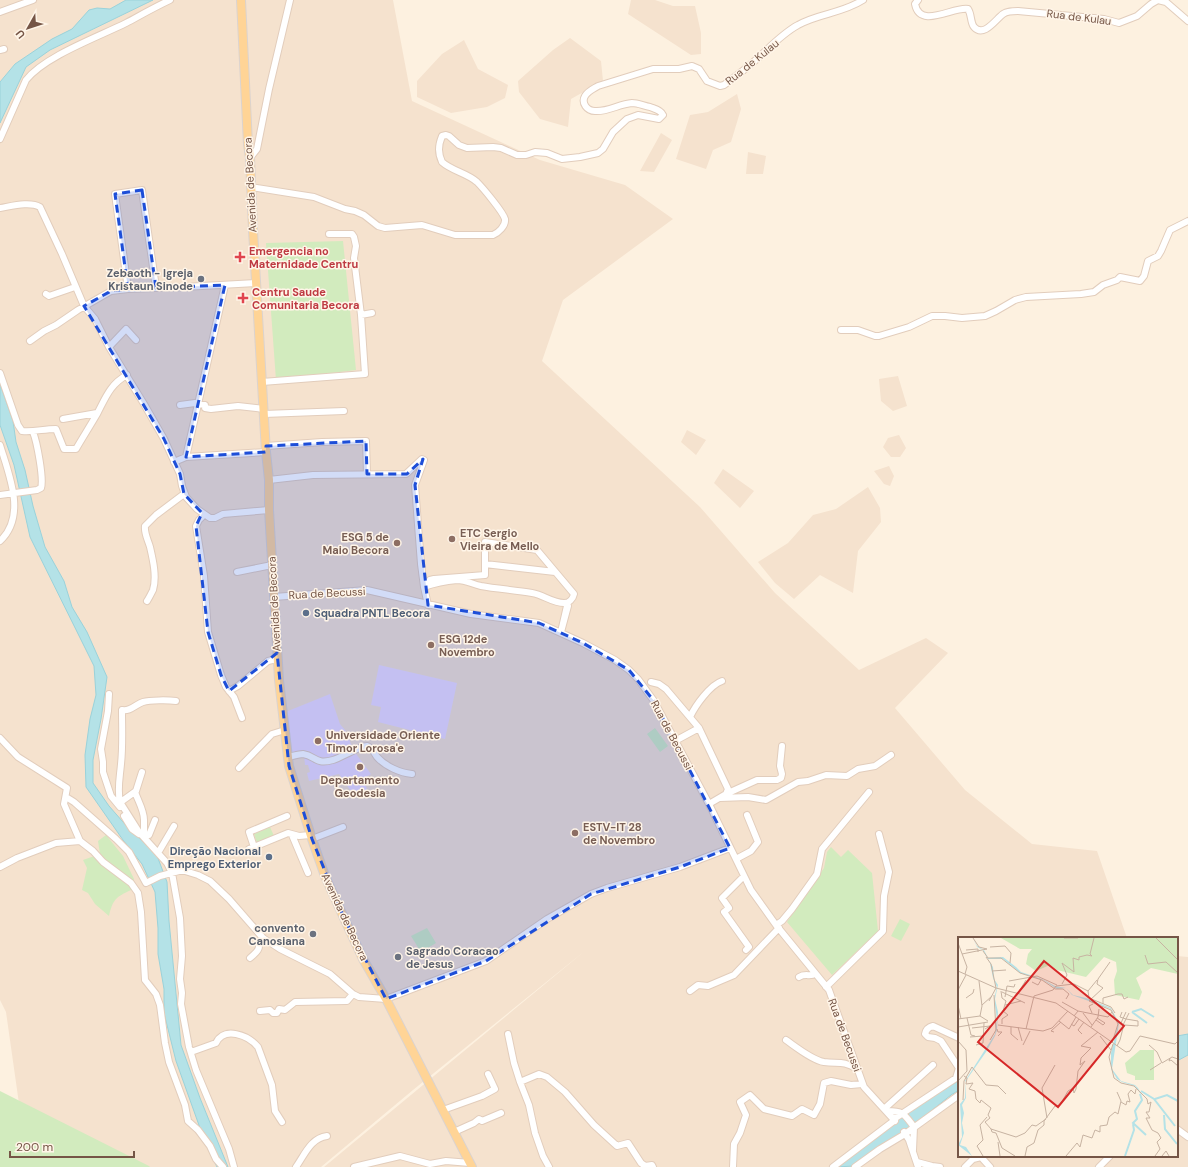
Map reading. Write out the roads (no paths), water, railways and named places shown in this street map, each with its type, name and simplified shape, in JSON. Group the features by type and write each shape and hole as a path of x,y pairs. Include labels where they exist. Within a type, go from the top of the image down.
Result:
{"main road":[{"name":"Avenida de Becora","path":"241,0 256,283 269,480 269,510 277,659 289,766 325,876 344,918 363,959 386,999 471,1165"}],"street":[{"path":"1,10 33,0"},
{"path":"0,139 26,80 32,72 63,53 170,0"},
{"path":"250,158 257,149 269,89 290,0"},
{"name":"Rua de Kulau","path":"251,187 314,197 346,210 364,214 378,226 385,228 422,225 455,235 493,235 498,233 504,224 505,219 502,212 476,182 442,162 438,150 439,142 442,136 449,136 459,145 466,148 501,148 517,155 526,156 535,152 547,153 562,159 598,153 603,149 613,132 627,119 638,115 659,119 663,115 661,112 654,109 631,103 603,111 590,110 585,106 584,99 586,94 591,90 598,86 653,69 679,69 692,66 699,69 706,81 720,86 724,85 798,25 811,18 844,10 863,0"},
{"name":"Rua de Kulau","path":"918,0 915,4 917,9 925,15 931,16 968,9 973,25 978,30 989,28 1004,14 1018,10 1098,18 1119,23 1137,16 1158,0 1166,2 1188,21"},
{"path":"128,289 115,194 142,190 156,288"},
{"path":"0,208 15,205 34,205 40,207 84,306 95,319 109,346 164,439 180,474 184,494 204,515 210,518 215,518 223,514 269,510"},
{"path":"841,330 858,330 877,336 909,327 932,316 962,318 985,316 996,312 1015,300 1026,297 1094,292 1103,285 1117,280 1120,276 1140,281 1144,276 1148,261 1158,256 1172,228 1188,220"},
{"path":"262,382 365,374 361,315 354,258 356,246 354,237 352,234 329,234"},
{"path":"30,341 84,306 112,291 256,283"},
{"path":"186,456 225,285"},
{"path":"46,294 49,296 75,287"},
{"path":"361,315 372,313"},
{"path":"109,346 126,329 136,340"},
{"path":"0,373 18,425 22,431 33,432 43,429 56,429 64,449 76,449 106,394 120,379 127,376"},
{"path":"180,405 198,404 205,405 205,408 211,409 238,406 264,411 344,411"},
{"path":"63,419 97,413"},
{"path":"0,495 37,490 41,488 42,482 36,439 33,432"},
{"path":"174,462 186,456 266,449 322,442 366,441 367,474"},
{"path":"0,446 16,493 11,525 0,541"},
{"path":"269,480 313,475 406,474 422,459 424,460 415,485 424,587 428,604"},
{"path":"147,601 152,591 154,580 150,546 145,533 145,526 156,515 184,494"},
{"path":"204,515 196,526 204,576 208,632 221,675 229,691 234,697 242,718"},
{"path":"485,542 537,550 574,594 574,596 567,603 555,602 546,597 532,593 480,586 465,581 446,581 424,587 430,580 434,579 485,574 485,542"},
{"path":"485,564 555,572"},
{"path":"237,572 272,565"},
{"name":"Rua de Becussi","path":"274,596 367,590 471,614 539,623 583,643 629,670 648,692 709,804 751,890 778,927 829,990 862,1084 895,1120"},
{"path":"229,691 238,686 268,661 277,659"},
{"path":"690,717 695,708 711,688 722,681"},
{"path":"651,682 663,687 699,728 728,787 729,791 726,794"},
{"path":"109,694 108,712 101,750 105,780 111,796 119,803 132,829 143,836 167,863 172,873 180,918 182,956 180,979 182,993 181,1004 191,1052 196,1070 229,1149 234,1167"},
{"path":"119,803 122,763 122,710 125,711 143,702 166,700 176,701"},
{"path":"674,741 699,728"},
{"path":"239,768 272,734 285,730"},
{"path":"0,738 18,757 67,788 64,804 80,841 93,851 103,862 131,883 138,893 141,912 145,980 156,994 160,1005 169,1062 186,1105 188,1121 198,1130 210,1146 216,1160 222,1167"},
{"path":"288,757 304,754 319,762 332,760 362,746 367,746 371,748 377,758 387,765 402,773 412,774"},
{"path":"709,804 726,794 757,780 777,780 781,778 782,774 780,762 782,746"},
{"path":"720,798 748,797 766,800 798,782 808,781 826,775 848,776 858,769 875,766 891,755"},
{"path":"119,803 134,792 140,782 142,772"},
{"path":"134,792 144,819 144,833 149,835 155,820"},
{"path":"690,991 698,986 708,986 734,975 778,927 817,874 822,849 869,792"},
{"path":"66,797 74,802 116,839 134,859 146,883 160,876 185,871 210,881 229,899 263,938 280,949 330,974 353,994 359,997 386,999 486,961 547,919 591,894 680,867 730,848"},
{"path":"736,859 751,851 758,842 747,815"},
{"path":"287,816 249,832 251,848 288,833 292,835 311,837 343,827"},
{"path":"158,853 174,826"},
{"path":"826,987 883,931 884,896 889,872 879,834"},
{"path":"292,835 308,874"},
{"path":"0,867 17,858 56,843 80,841"},
{"path":"744,876 722,898 729,908 724,912 749,948 746,950"},
{"path":"250,958 258,950 259,943 263,938"},
{"path":"799,977 802,975 815,974"},
{"path":"260,1011 270,1010 273,1013 277,1013 279,1009 285,1010 295,1002 347,1001 353,994"},
{"path":"958,1038 933,1026 926,1031 925,1034 928,1037 941,1041 958,1066"},
{"path":"191,1052 216,1043 218,1038 223,1034 232,1033 239,1035 255,1044 258,1047 272,1085 275,1111 282,1122"},
{"path":"508,1034 514,1063 529,1105 534,1133 549,1167"},
{"path":"786,1040 813,1058 823,1062 848,1063 857,1069"},
{"path":"885,1110 933,1065"},
{"path":"833,1167 895,1120 956,1078 958,1071"},
{"path":"443,1110 482,1096 495,1089 488,1074"},
{"path":"520,1082 540,1074 547,1077 565,1092 606,1137 617,1146 628,1143 641,1164 645,1166 652,1165 653,1167"},
{"path":"733,1167 734,1144 740,1133 746,1115 740,1102 750,1095 764,1109 792,1116 802,1109 814,1115 820,1104 824,1083 832,1081 851,1085 862,1084"},
{"path":"858,1166 880,1148 914,1127 958,1096"},
{"path":"885,1110 904,1114 914,1127 913,1150"},
{"path":"454,1132 474,1123 479,1119 482,1121 501,1113"},
{"path":"1178,1130 1188,1137"},
{"path":"904,1133 913,1150 918,1164 940,1167"},
{"path":"296,1167 311,1144 319,1137 327,1136"},
{"path":"354,1167 400,1156 430,1164 446,1161 471,1165"},
{"path":"965,1167 973,1159 982,1157 990,1167"},
{"path":"1099,1167 1109,1157"}],"water":[{"path":"126,0 153,0 50,50 26,67 0,123 0,82 15,64 52,39 72,29 89,10 97,8 110,9"},
{"path":"0,384 13,421 16,442 25,470 33,506 45,547 64,581 72,607 87,632 107,677 93,760 93,783 109,806 130,830 156,853 167,882 169,921 181,1045 200,1098 228,1167 217,1167 205,1142 176,1061 164,1013 164,989 158,954 158,928 155,892 142,864 123,840 86,787 85,755 90,719 96,695 94,666 30,537 14,465 0,425"},
{"path":"1188,1034 1188,1055 1178,1060 1178,1036"},
{"path":"958,1082 958,1091 901,1135 886,1142 854,1166 835,1167 924,1101"}],"place":[{"name":"Emergencia no Maternidade Centru","path":"240,257"},
{"name":"Zebaoth - Igreja Kristaun Sinode","path":"201,279"},
{"name":"Centru Saude Comunitaria Becora","path":"243,298"},
{"name":"ETC Sergio Vieira de Mello","path":"452,539"},
{"name":"ESG 5 de Maio Becora","path":"397,543"},
{"name":"Squadra PNTL Becora","path":"306,613"},
{"name":"ESG 12de Novembro","path":"431,645"},
{"name":"Universidade Oriente Timor Lorosa'e","path":"318,741"},
{"name":"Departamento Geodesia","path":"360,767"},
{"name":"ESTV-IT 28 de Novembro","path":"575,833"},
{"name":"Direção Nacional Emprego Exterior","path":"269,857"},
{"name":"convento Canosiana","path":"313,934"},
{"name":"Sagrado Coracao de Jesus","path":"398,957"}]}
